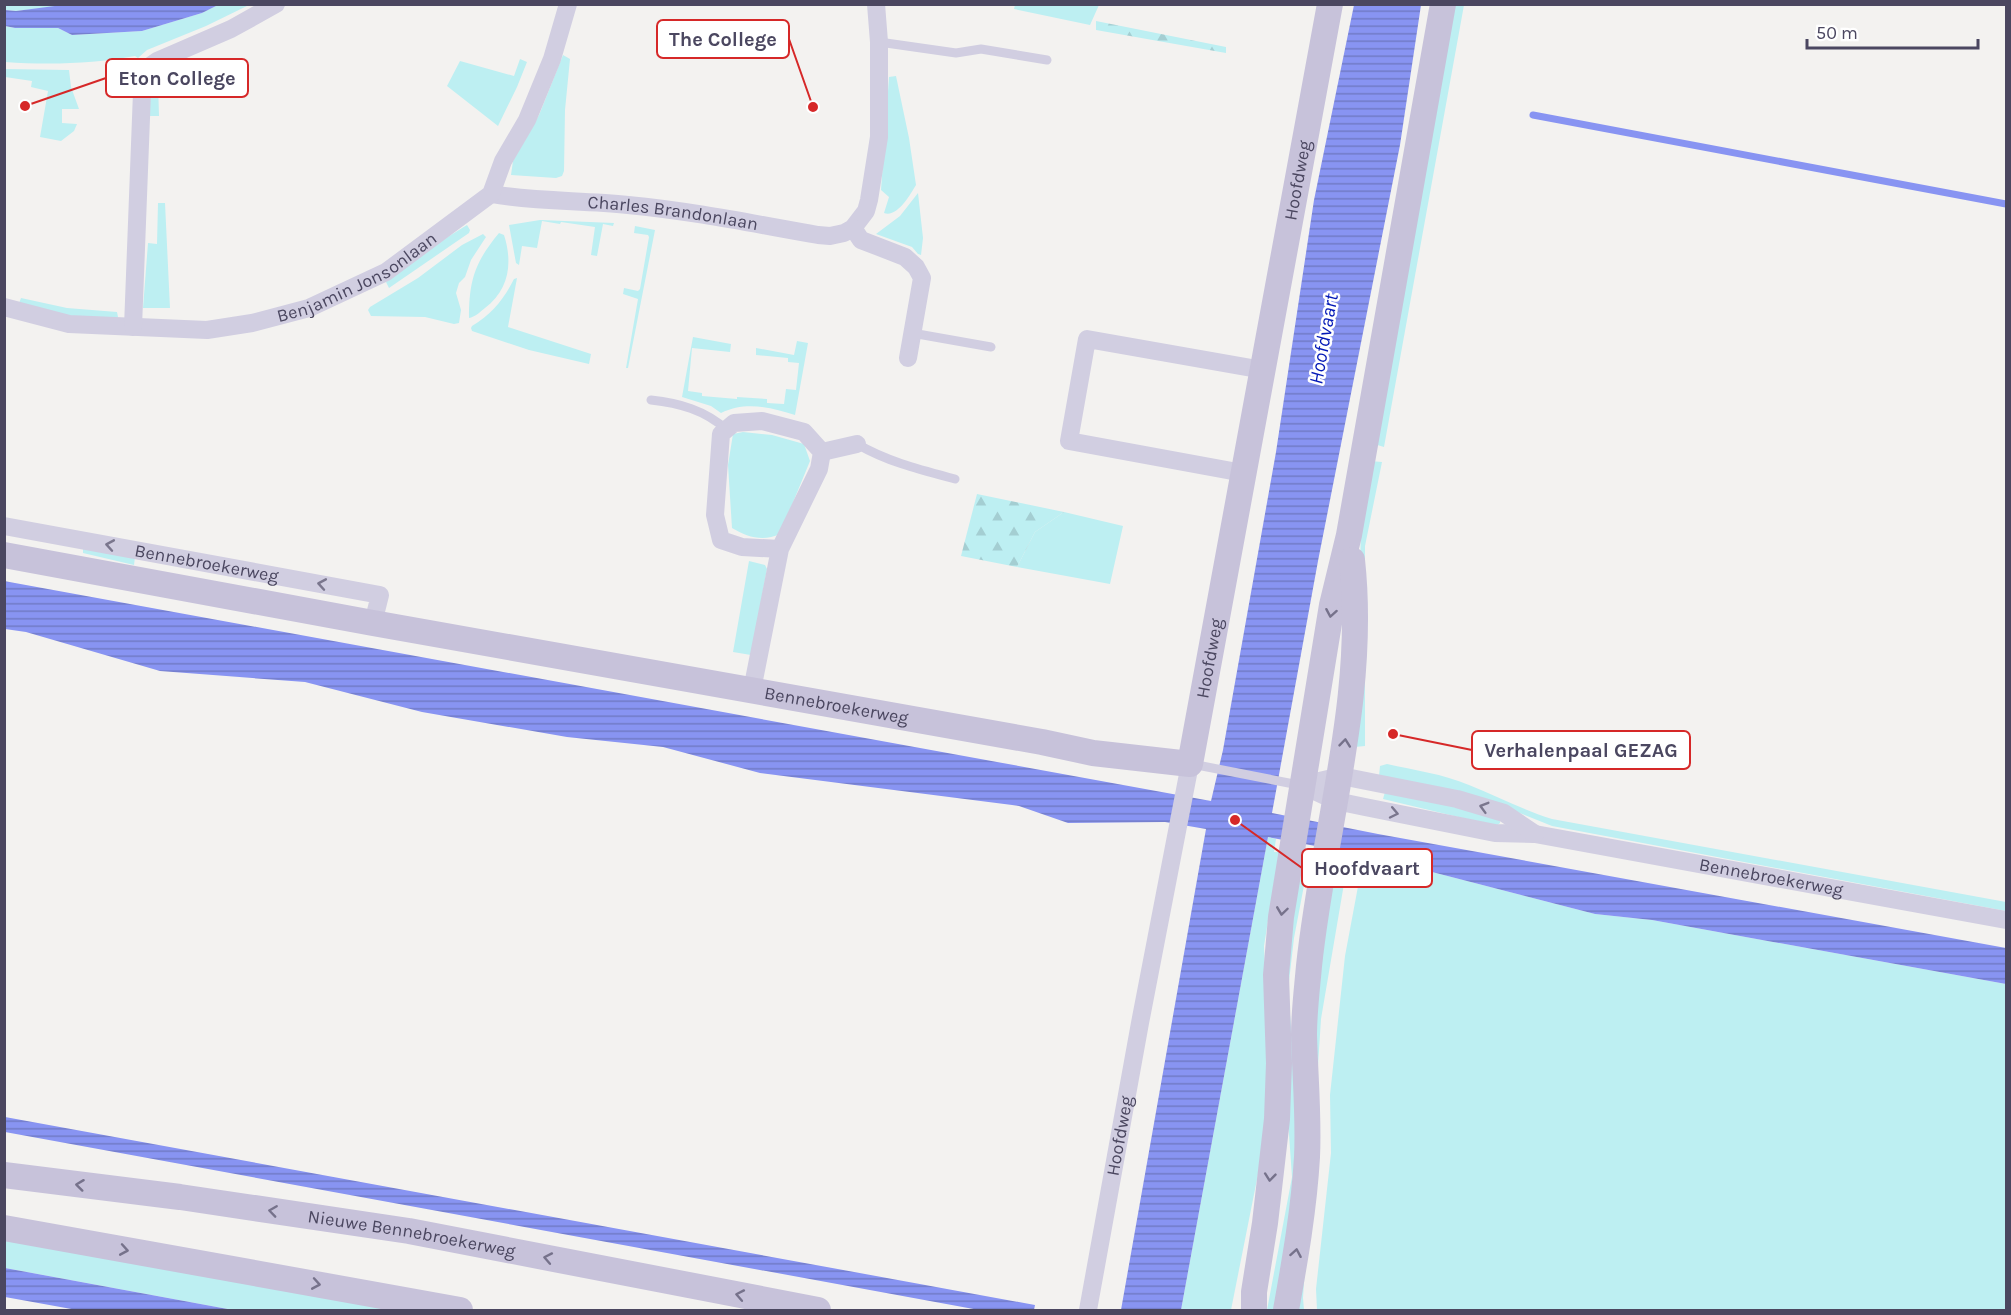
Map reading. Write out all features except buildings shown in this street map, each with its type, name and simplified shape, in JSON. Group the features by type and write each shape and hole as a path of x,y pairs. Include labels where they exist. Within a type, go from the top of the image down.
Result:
{"street":[{"path":"133,327 142,92 150,66 157,60 231,29 276,4"},
{"path":"491,194 503,161 527,120 552,59 568,4"},
{"path":"876,4 879,42 879,137 866,211 853,228 861,240 905,257 916,267 922,278 908,358"},
{"name":"Hoofdweg","path":"1088,1311 1165,887 1185,795 1197,765 1244,473 1330,4"},
{"path":"1251,1304 1265,1223 1277,1119 1279,1063 1276,975 1281,917 1298,812 1296,784 1332,604 1349,535 1443,4"},
{"name":"Benjamin Jonsonlaan","path":"4,307 69,324 207,330 252,323 309,308 386,272 491,194"},
{"name":"Charles Brandonlaan","path":"491,194 520,199 626,204 818,235 830,236 853,228"},
{"path":"1244,473 1069,441 1086,339 1263,370"},
{"path":"780,549 742,547 721,540 715,515 721,434 734,423 762,421 804,432 822,452"},
{"path":"822,452 857,444"},
{"path":"752,690 780,549 819,469 822,452"},
{"name":"Bennebroekerweg","path":"4,526 380,595 373,623"},
{"path":"1286,1311 1304,1201 1307,1155 1304,1031 1314,921 1337,798 1354,647 1353,572 1349,535"},
{"name":"Bennebroekerweg","path":"4,555 1093,753 1197,765"},
{"name":"Bennebroekerweg","path":"1296,784 1337,798 1495,834 1535,834 2007,920"},
{"name":"Bennebroekerweg","path":"1337,798 1457,799 1504,813 1535,834"},
{"name":"Nieuwe Bennebroekerweg","path":"4,1175 180,1197 409,1231 818,1311"},
{"path":"4,1228 460,1311"}],"lane":[{"path":"879,42 956,53 981,49 1047,60"},
{"path":"912,333 991,347"},
{"path":"651,400 693,408 714,418 727,429"},
{"path":"857,444 876,455 904,466 955,479"},
{"name":"Bennebroekerweg","path":"1197,765 1296,784"}],"green space":[{"path":"1015,4 1099,5 1090,25 1014,9"},
{"path":"4,5 70,5 16,11 5,10"},
{"path":"218,5 249,5 206,26 147,50 138,58 135,56 70,63 5,62 4,26 58,28 72,35 142,31 202,13"},
{"path":"1455,5 1464,5 1384,447 1374,444"},
{"path":"1096,21 1226,47 1226,53 1096,30"},
{"path":"563,55 570,59 562,176 556,178 511,175 513,161 539,115"},
{"path":"520,59 527,62 498,126 447,86 460,61 514,76"},
{"path":"4,69 69,70 71,87 79,109 62,109 62,123 77,124 74,131 61,141 40,137 48,91 31,87 32,81 5,77"},
{"path":"896,76 916,185 903,205 889,214 884,213 889,197 881,190 889,77"},
{"path":"150,82 158,82 159,116 150,116"},
{"path":"918,193 923,238 921,255 912,247 876,234 900,216"},
{"path":"158,203 165,203 170,308 143,308 148,243 157,244"},
{"path":"540,220 614,223 613,226 603,224 597,256 591,255 595,227 542,221 537,248 522,246 519,265 516,263 509,225"},
{"path":"467,225 469,233 389,288 386,282"},
{"path":"635,226 655,230 628,368 626,368 638,299 623,294 624,288 638,291 640,289 649,237 634,233"},
{"path":"499,233 504,235 507,245 508,266 504,284 493,301 469,318 470,293 475,272 484,253"},
{"path":"483,234 486,237 471,260 456,293 461,310 459,323 454,324 425,317 371,316 368,310 370,307 418,278 462,245"},
{"path":"517,278 508,327 591,354 589,364 529,350 472,331 472,326 497,306 514,279"},
{"path":"21,298 67,308 117,312 118,317 114,320 69,316 18,306"},
{"path":"693,337 731,344 730,352 692,348 688,391 702,393 702,396 767,399 767,403 784,404 786,389 796,390 799,363 788,362 788,358 756,355 756,348 794,355 797,341 808,343 795,415 758,406 739,407 721,413 711,406 682,397"},
{"path":"743,432 772,435 804,444 810,461 780,534 767,538 743,534 732,528 728,465 733,434"},
{"path":"1370,461 1382,462 1365,546 1365,746 1355,747 1361,529"},
{"path":"977,494 1064,512 1035,532 1017,567 961,556"},
{"path":"1064,512 1123,526 1110,584 1017,567 1035,532"},
{"path":"83,547 135,557 134,565 83,553"},
{"path":"749,561 765,565 767,569 751,655 733,652"},
{"path":"1387,764 1459,781 1552,819 2006,902 2006,911 1552,826 1512,810 1379,776 1380,766"},
{"path":"1385,792 1427,798 1500,819 1500,823 1496,826 1383,799"},
{"path":"1268,837 1276,839 1274,852 1279,852 1264,946 1269,1057 1267,1129 1231,1310 1181,1310"},
{"path":"1374,857 1595,914 1652,920 2006,984 2006,1310 1317,1310 1316,1289 1331,1153 1330,1095 1345,956 1362,865"},
{"path":"1298,859 1309,859 1294,938 1288,990 1300,1136 1277,1310 1267,1310 1292,1177 1282,1035"},
{"path":"1331,864 1347,866 1321,1019 1304,1310 1294,1310 1311,1068"},
{"path":"4,1234 429,1310 233,1310 5,1268"}],"water":[{"path":"70,4 218,5 202,13 142,31 72,35 58,28 5,26 5,10 16,11"},
{"path":"1354,5 1421,5 1400,145 1318,561 1272,813 2006,948 2006,984 1652,920 1595,914 1374,857 1268,837 1181,1310 1121,1310 1206,829 1165,822 1068,823 1019,806 760,773 663,747 567,737 422,712 305,682 160,671 26,632 5,629 4,581 1211,801 1223,750 1276,452 1314,200"},
{"path":"5,1117 1035,1305 1034,1310 979,1310 5,1132"},
{"path":"5,1268 233,1310 77,1310 5,1297"}],"waterway":[{"path":"1533,115 2006,204"}],"place":[{"name":"Eton College","path":"25,106"},
{"name":"The College","path":"813,107"},
{"name":"Verhalenpaal GEZAG","path":"1393,734"},
{"name":"Hoofdvaart","path":"1235,820"}]}
